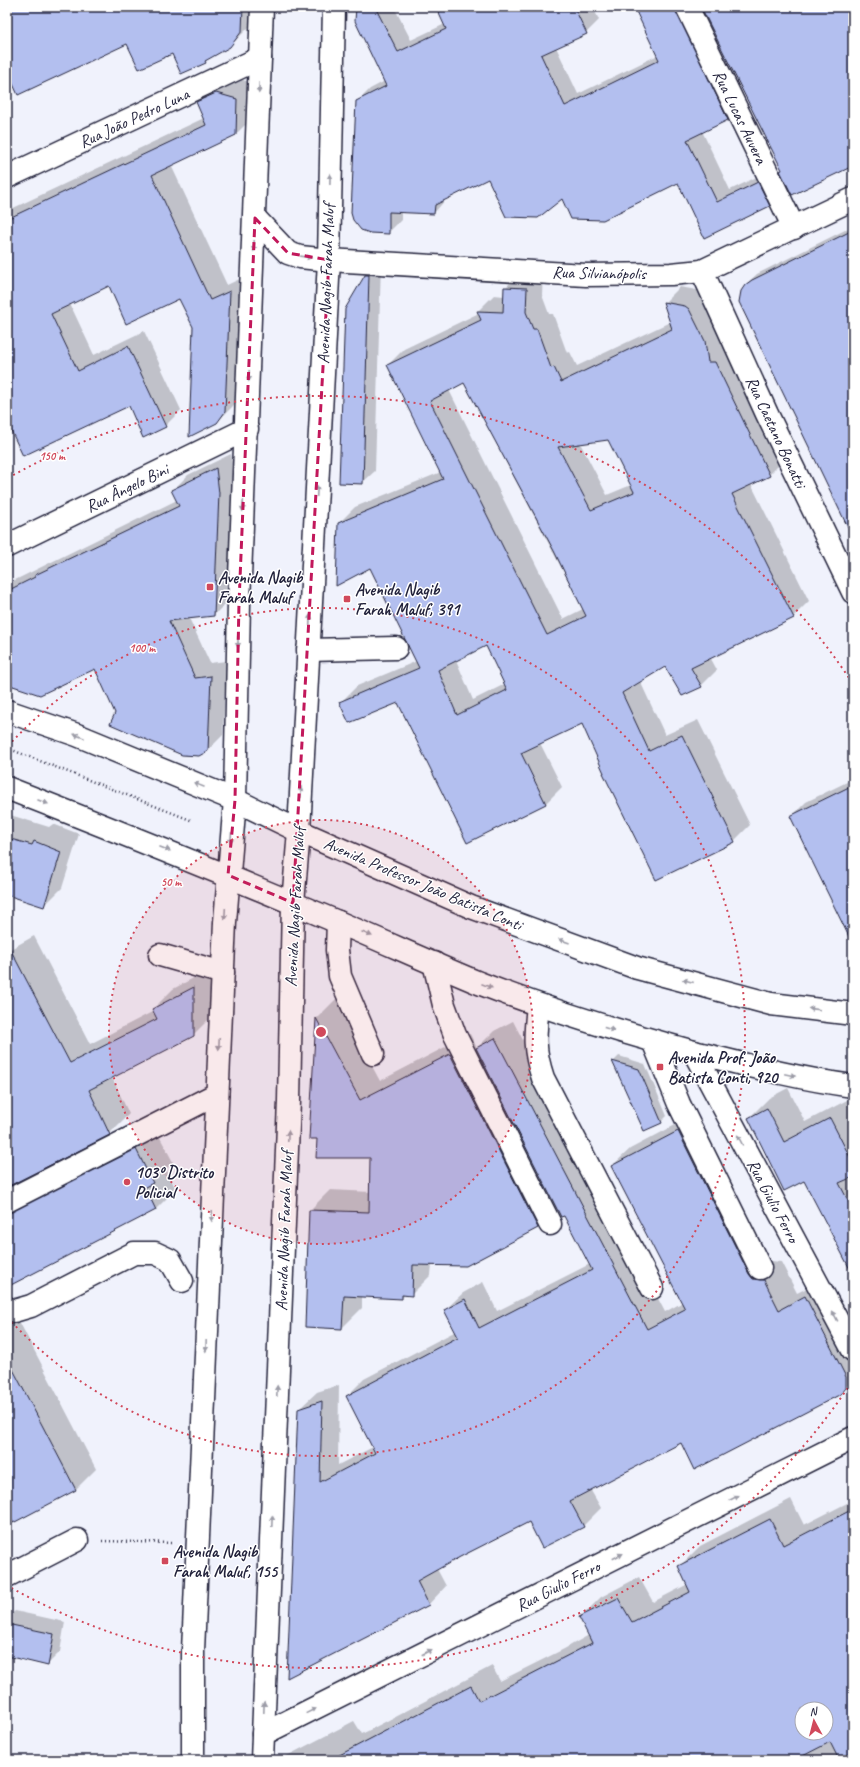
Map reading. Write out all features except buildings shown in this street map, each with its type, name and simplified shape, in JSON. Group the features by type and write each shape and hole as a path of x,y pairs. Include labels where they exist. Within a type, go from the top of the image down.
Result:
{"main road":[{"path":"193,1760 193,1651 217,1094 228,875 235,800 239,603 247,429 262,7"},
{"name":"Avenida Nagib Farah Maluf","path":"262,1760 289,1101 293,903 299,831 329,260 334,7"},
{"name":"Rua Lucas Auvera","path":"687,7 794,228"},
{"name":"Rua João Pedro Luna","path":"7,177 260,58"},
{"name":"Rua Silvianópolis","path":"255,218 288,253 300,257 586,275 671,274 702,271 853,199"},
{"name":"Rua Caetano Bonatti","path":"702,271 767,414 853,592"},
{"name":"Rua Ângelo Bini","path":"7,546 247,429"},
{"path":"308,650 396,648"},
{"name":"Avenida Professor João Batista Conti","path":"7,711 77,735 235,800 299,831 471,907 637,968 772,1004 853,1014"},
{"path":"7,788 228,875 434,963 538,1005 593,1024 694,1052 823,1082 853,1086"},
{"path":"338,922 337,950 340,976 372,1054"},
{"path":"160,954 223,973"},
{"path":"434,963 444,1005 455,1035 550,1224"},
{"path":"538,1005 535,1038 536,1057 543,1078 652,1288"},
{"path":"653,1041 679,1104 760,1268"},
{"name":"Rua Giulio Ferro","path":"694,1052 853,1350"},
{"path":"7,1201 217,1094"},
{"path":"7,1308 14,1311 31,1306 134,1253 155,1253 170,1260 182,1281"},
{"name":"Rua Giulio Ferro","path":"263,1734 853,1438"},
{"path":"7,1576 77,1540"}],"path":[{"path":"7,748 193,821"},
{"path":"77,1540 198,1544"}],"highlighted area":[{"path":"255,218 288,253 329,260 293,903 228,875 235,800 239,603"}],"place":[{"name":"Avenida Nagib Farah Maluf","path":"210,587"},
{"name":"Avenida Nagib Farah Maluf, 391","path":"347,599"},
{"name":"Avenida Prof. João Batista Conti, 920","path":"660,1067"},
{"name":"103º Distrito Policial","path":"127,1182"},
{"name":"Avenida Nagib Farah Maluf, 155","path":"165,1561"}]}
